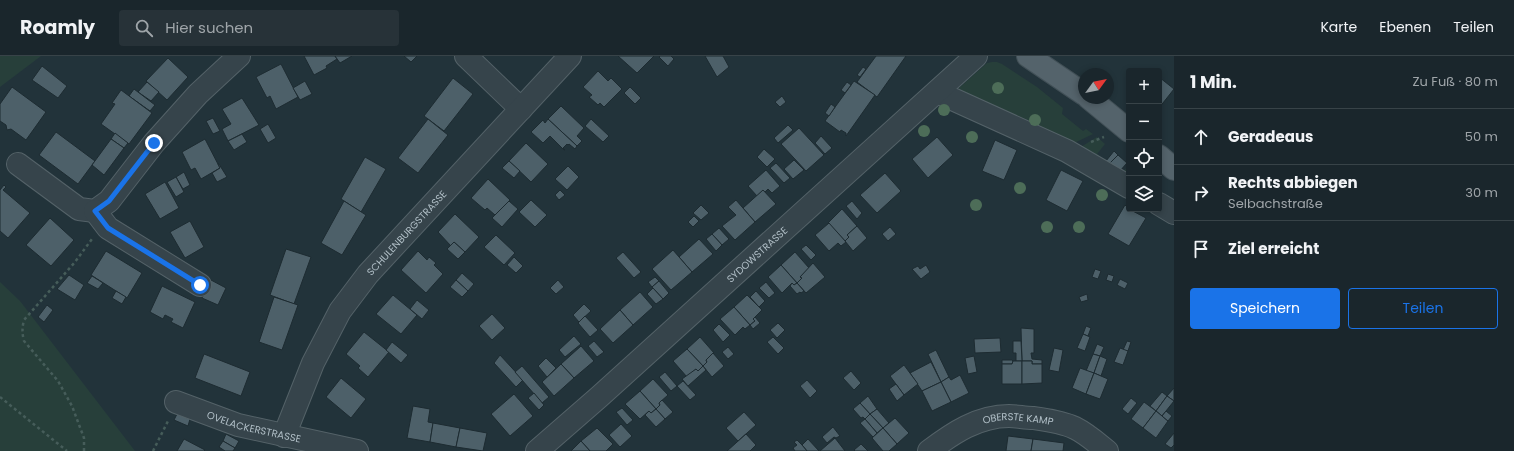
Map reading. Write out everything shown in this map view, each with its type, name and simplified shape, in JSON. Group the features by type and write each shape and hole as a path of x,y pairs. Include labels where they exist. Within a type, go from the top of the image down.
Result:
{"main road":[{"path":"1028,56 1078,90"},
{"path":"1096,104 1126,129"},
{"path":"1162,159 1174,169"}],"street":[{"path":"18,164 79,209 95,211 109,201 154,143 198,94 239,56"},
{"path":"466,56 521,109"},
{"name":"SCHULENBURGSTRASSE","path":"284,436 313,363 340,311 368,274 570,56"},
{"name":"SYDOWSTRASSE","path":"537,451 599,397 976,56"},
{"path":"937,92 1067,151 1126,185"},
{"path":"1162,206 1174,213"},
{"path":"95,211 108,228 200,285"},
{"name":"OVELACKERSTRASSE","path":"176,402 238,425 357,451"},
{"name":"OBERSTE KAMP","path":"929,451 948,437 970,424 1009,416 1046,420 1073,428 1082,432 1108,451"}],"path":[{"path":"84,451 84,438 72,406 58,381 24,341 22,327 24,320 74,262 93,237 95,211"},
{"path":"0,397 67,451"},
{"path":"153,451 176,402"}],"green space":[{"path":"0,56 41,56 0,87"},
{"path":"992,62 1002,64 1037,87 1063,108 1062,114 1083,131 1086,129 1093,134 1068,146 959,94 959,88 987,63"},
{"path":"1097,137 1105,144 1097,154 1121,174 1126,168 1126,179 1076,150"},
{"path":"0,282 20,301 135,451 0,451"}],"building":[{"path":"304,56 335,56 337,59 326,66 327,68 314,75"},
{"path":"335,56 352,56 340,63"},
{"path":"404,56 417,56 411,62"},
{"path":"618,56 654,56 637,73"},
{"path":"671,56 674,59 668,66 659,57"},
{"path":"705,56 723,56 729,67 717,77"},
{"path":"876,56 906,56 877,97 857,82"},
{"path":"168,58 188,77 167,100 146,81"},
{"path":"281,64 298,97 276,109 270,96 267,98 256,77"},
{"path":"42,66 67,86 58,98 32,80"},
{"path":"863,67 866,69 860,77 857,75"},
{"path":"598,71 608,81 611,78 622,89 604,107 600,103 598,105 589,97 592,95 583,87"},
{"path":"453,78 473,94 444,131 424,116"},
{"path":"1162,79 1174,89 1162,104"},
{"path":"305,81 312,94 300,100 293,88"},
{"path":"854,81 875,95 846,136 846,133 841,130 840,132 825,121"},
{"path":"147,82 159,92 151,101 138,92"},
{"path":"847,82 851,85 845,93 841,90"},
{"path":"12,87 46,112 26,140 11,129 7,130 6,125 0,121 0,104"},
{"path":"630,87 641,98 635,104 624,93"},
{"path":"134,89 155,105 150,111 129,96"},
{"path":"121,90 152,113 129,144 101,124 115,104 112,103"},
{"path":"782,96 786,102 780,107 775,102"},
{"path":"242,98 259,125 228,141 222,129 231,124 222,109"},
{"path":"831,104 835,107 829,116 825,113"},
{"path":"561,106 584,128 577,136 582,141 577,146 548,119"},
{"path":"213,118 220,131 213,134 206,121"},
{"path":"428,119 448,135 418,173 398,158"},
{"path":"548,119 577,146 575,149 567,144 563,148 564,150 550,136 543,143 531,132 543,120 545,123"},
{"path":"591,119 609,136 603,142 585,126"},
{"path":"268,124 276,138 268,143 260,129"},
{"path":"788,125 793,130 778,143 774,138"},
{"path":"799,128 824,155 806,171 781,144"},
{"path":"56,132 95,161 78,184 39,155"},
{"path":"115,133 128,143 124,148 111,139"},
{"path":"242,134 247,142 234,150 228,141"},
{"path":"821,136 832,148 825,154 815,143"},
{"path":"937,137 953,155 928,178 912,159"},
{"path":"111,139 124,148 104,175 92,165"},
{"path":"205,139 220,168 201,179 195,168 191,170 182,152"},
{"path":"995,140 1017,150 1004,180 982,171"},
{"path":"526,143 548,164 531,182 509,161"},
{"path":"764,149 775,159 767,167 757,157"},
{"path":"1114,151 1118,155 1109,164 1106,161"},
{"path":"1118,155 1126,162 1119,172 1109,164"},
{"path":"365,157 386,169 361,212 341,199"},
{"path":"794,160 804,170 793,179 784,169"},
{"path":"509,161 520,171 514,178 502,168"},
{"path":"776,163 790,178 784,183 770,168"},
{"path":"218,164 227,177 217,182 212,173 220,168"},
{"path":"568,166 579,177 567,190 555,179"},
{"path":"766,170 780,186 772,193 768,189 765,192 763,190 757,196 748,186"},
{"path":"1061,170 1083,181 1067,211 1046,200"},
{"path":"184,172 190,185 183,189 176,177"},
{"path":"885,173 901,191 877,213 860,195"},
{"path":"176,177 184,192 176,197 167,182"},
{"path":"488,179 510,200 495,215 487,208 485,210 471,198"},
{"path":"165,182 179,208 160,219 145,194"},
{"path":"4,185 6,187 3,190 30,213 8,238 0,231 0,190"},
{"path":"560,190 565,195 559,200 555,195"},
{"path":"763,190 776,204 755,222 743,208"},
{"path":"531,200 547,215 535,227 519,212"},
{"path":"736,200 755,222 735,240 722,226 736,215 728,207"},
{"path":"344,201 366,215 342,255 321,243"},
{"path":"509,201 518,209 502,227 492,218"},
{"path":"852,201 862,213 857,219 846,206"},
{"path":"701,205 709,213 701,220 693,213"},
{"path":"1125,205 1126,212 1135,212 1146,218 1129,246 1108,234"},
{"path":"842,209 857,226 847,235 849,237 845,241 828,223"},
{"path":"455,214 479,237 465,252 454,242 451,246 438,232"},
{"path":"694,216 699,221 693,227 688,222"},
{"path":"50,218 74,240 51,266 26,245"},
{"path":"190,221 204,247 185,258 170,232"},
{"path":"829,223 846,242 841,246 838,243 829,251 815,235"},
{"path":"857,226 867,238 853,251 845,241 849,237 847,235"},
{"path":"890,227 896,234 888,241 882,234"},
{"path":"719,228 729,239 722,245 712,234"},
{"path":"712,234 722,245 716,251 706,239"},
{"path":"496,235 515,253 504,265 484,247"},
{"path":"699,239 713,254 692,272 679,257"},
{"path":"454,242 465,252 458,259 447,249"},
{"path":"806,245 816,255 811,260 801,249"},
{"path":"286,249 311,257 294,304 270,295"},
{"path":"673,250 692,272 671,290 652,269"},
{"path":"106,251 142,273 127,298 91,275"},
{"path":"418,251 427,260 429,257 436,263 434,265 443,274 426,293 401,270"},
{"path":"623,252 641,272 634,278 616,258"},
{"path":"795,252 809,268 800,277 802,278 797,283 781,265"},
{"path":"514,257 523,266 516,273 507,265"},
{"path":"813,263 825,277 806,293 797,283 802,278 800,277"},
{"path":"781,265 797,283 794,285 792,283 782,293 768,277"},
{"path":"926,265 930,272 921,279 912,269 918,266 920,269"},
{"path":"1095,269 1101,271 1098,279 1092,277"},
{"path":"462,273 474,284 468,291 456,280"},
{"path":"1108,274 1114,276 1112,282 1106,280"},
{"path":"69,275 84,285 75,300 57,289"},
{"path":"92,276 103,283 98,289 87,283"},
{"path":"655,277 659,281 652,287 648,282"},
{"path":"1120,279 1128,283 1125,289 1117,285"},
{"path":"211,280 226,288 218,305 202,298"},
{"path":"456,280 468,291 462,297 450,287"},
{"path":"558,280 564,287 556,294 550,288"},
{"path":"659,281 669,293 663,299 652,287"},
{"path":"766,282 775,293 769,298 759,288"},
{"path":"792,283 794,285 797,283 804,291 797,294 790,286"},
{"path":"162,286 195,302 183,328 171,322 173,319 165,315 163,319 150,312"},
{"path":"653,288 663,299 656,304 647,294"},
{"path":"116,291 126,297 122,304 112,298"},
{"path":"756,291 765,301 759,307 750,297"},
{"path":"640,292 653,307 633,325 620,310"},
{"path":"1087,294 1088,300 1081,302 1079,297"},
{"path":"393,295 417,315 401,334 376,314"},
{"path":"747,295 762,310 753,319 755,321 750,325 734,307"},
{"path":"274,297 298,305 282,350 259,342"},
{"path":"417,300 429,310 422,319 410,309"},
{"path":"584,304 591,311 579,322 573,315"},
{"path":"47,305 53,310 44,322 38,317"},
{"path":"734,307 750,325 745,329 743,327 735,335 720,319"},
{"path":"620,310 633,325 613,343 600,329"},
{"path":"492,314 505,328 492,340 479,326"},
{"path":"585,316 598,330 590,337 578,323"},
{"path":"755,317 760,323 753,329 750,325 755,321 753,319"},
{"path":"778,323 785,330 777,338 770,330"},
{"path":"719,324 730,335 723,342 713,330"},
{"path":"1086,326 1091,328 1088,336 1083,334"},
{"path":"1021,328 1034,329 1034,353 1031,353 1032,359 1042,360 1042,364 1032,364 1032,361 1022,361"},
{"path":"364,332 389,352 368,377 358,368 360,366 346,354"},
{"path":"1083,334 1090,337 1085,351 1077,348"},
{"path":"574,336 581,344 565,357 559,350"},
{"path":"700,337 714,353 706,360 707,362 703,366 687,349"},
{"path":"773,337 784,348 778,354 767,342"},
{"path":"1000,338 1001,352 975,353 974,339"},
{"path":"594,341 604,352 597,357 588,346"},
{"path":"1013,341 1021,341 1022,361 1016,361 1016,353 1013,353"},
{"path":"1127,341 1131,342 1128,351 1123,350"},
{"path":"392,342 408,355 401,363 386,350"},
{"path":"1097,344 1104,347 1100,356 1093,354"},
{"path":"581,346 594,361 574,378 561,364"},
{"path":"728,347 734,354 728,359 722,352"},
{"path":"1054,348 1063,350 1059,372 1049,370"},
{"path":"1120,348 1128,351 1123,365 1114,362"},
{"path":"687,349 703,366 698,371 696,369 687,377 673,361"},
{"path":"936,350 949,377 941,382 928,354"},
{"path":"713,353 724,366 712,377 703,366 707,362 706,360"},
{"path":"204,354 250,372 241,396 195,378"},
{"path":"1093,354 1100,356 1094,373 1086,371"},
{"path":"500,355 523,380 516,387 494,363"},
{"path":"974,356 977,372 968,374 965,358"},
{"path":"1100,356 1107,359 1101,376 1094,373"},
{"path":"546,358 556,368 547,377 538,366"},
{"path":"1002,360 1013,361 1012,364 1002,364"},
{"path":"1013,361 1022,361 1022,384 1002,384 1002,364 1012,364"},
{"path":"1022,361 1032,361 1032,364 1042,364 1042,383 1022,384"},
{"path":"931,362 941,382 922,391 910,373"},
{"path":"561,364 574,378 554,396 542,382"},
{"path":"904,365 918,384 904,395 890,376"},
{"path":"522,366 549,397 542,403 515,372"},
{"path":"703,366 706,370 688,386 682,379 696,369 698,371"},
{"path":"1080,368 1094,373 1086,394 1072,388"},
{"path":"851,371 861,383 854,390 843,378"},
{"path":"665,372 677,386 671,391 659,377"},
{"path":"1094,373 1108,379 1100,399 1086,394"},
{"path":"960,375 969,393 951,402 941,382 949,377 951,380"},
{"path":"341,378 366,399 351,418 326,397"},
{"path":"653,379 668,395 659,403 660,405 656,409 640,391"},
{"path":"807,380 817,391 810,398 800,386"},
{"path":"683,381 696,395 690,400 677,386"},
{"path":"941,382 951,402 932,411 922,391"},
{"path":"896,384 904,395 897,401 889,389"},
{"path":"1174,388 1174,401 1167,396"},
{"path":"640,391 656,409 651,413 649,411 640,419 625,404"},
{"path":"1162,392 1167,396 1156,411 1150,406"},
{"path":"534,393 544,405 539,410 528,398"},
{"path":"514,394 533,416 510,436 491,414"},
{"path":"868,396 877,409 870,414 860,403"},
{"path":"1167,396 1174,401 1162,416 1156,411"},
{"path":"1131,398 1137,403 1128,414 1122,409"},
{"path":"662,400 673,412 665,419 656,409"},
{"path":"1144,402 1156,411 1143,428 1131,419"},
{"path":"860,403 870,414 865,419 863,417 861,418 853,409"},
{"path":"413,406 430,409 428,422 433,423 430,442 407,438"},
{"path":"622,408 633,420 627,425 616,412"},
{"path":"656,409 665,419 656,427 645,415 649,411 651,413"},
{"path":"877,409 889,423 883,428 870,414"},
{"path":"1156,411 1168,421 1156,438 1143,428"},
{"path":"1166,411 1172,416 1168,421 1162,416"},
{"path":"744,412 756,425 738,441 726,428"},
{"path":"177,414 190,419 188,426 174,420"},
{"path":"870,414 883,428 877,433 865,419"},
{"path":"895,418 909,433 897,444 883,428"},
{"path":"865,419 877,433 873,437 860,423"},
{"path":"433,423 460,428 456,447 430,442"},
{"path":"621,424 632,436 620,447 609,435"},
{"path":"833,427 840,436 836,438 834,437 827,443 822,437"},
{"path":"460,428 487,433 483,451 456,447"},
{"path":"597,428 613,444 606,451 590,451 581,441"},
{"path":"883,428 897,444 889,451 883,451 872,438"},
{"path":"1174,433 1174,445 1171,448 1165,444"},
{"path":"226,434 239,441 235,448 223,441"},
{"path":"746,434 756,445 750,451 727,451"},
{"path":"1008,436 1033,439 1031,451 1006,451"},
{"path":"835,438 845,451 820,451"},
{"path":"184,439 205,450 177,451"},
{"path":"808,439 819,451 807,451 802,445"},
{"path":"1033,439 1064,443 1063,451 1031,451"},
{"path":"797,440 807,451 795,451 793,448 797,445 794,442"},
{"path":"223,441 235,448 233,451 225,451 219,447"},
{"path":"581,441 590,451 571,451"},
{"path":"861,444 868,451 854,450"}],"route":[{"path":"154,143 109,201 95,211 108,228 200,285"}]}
